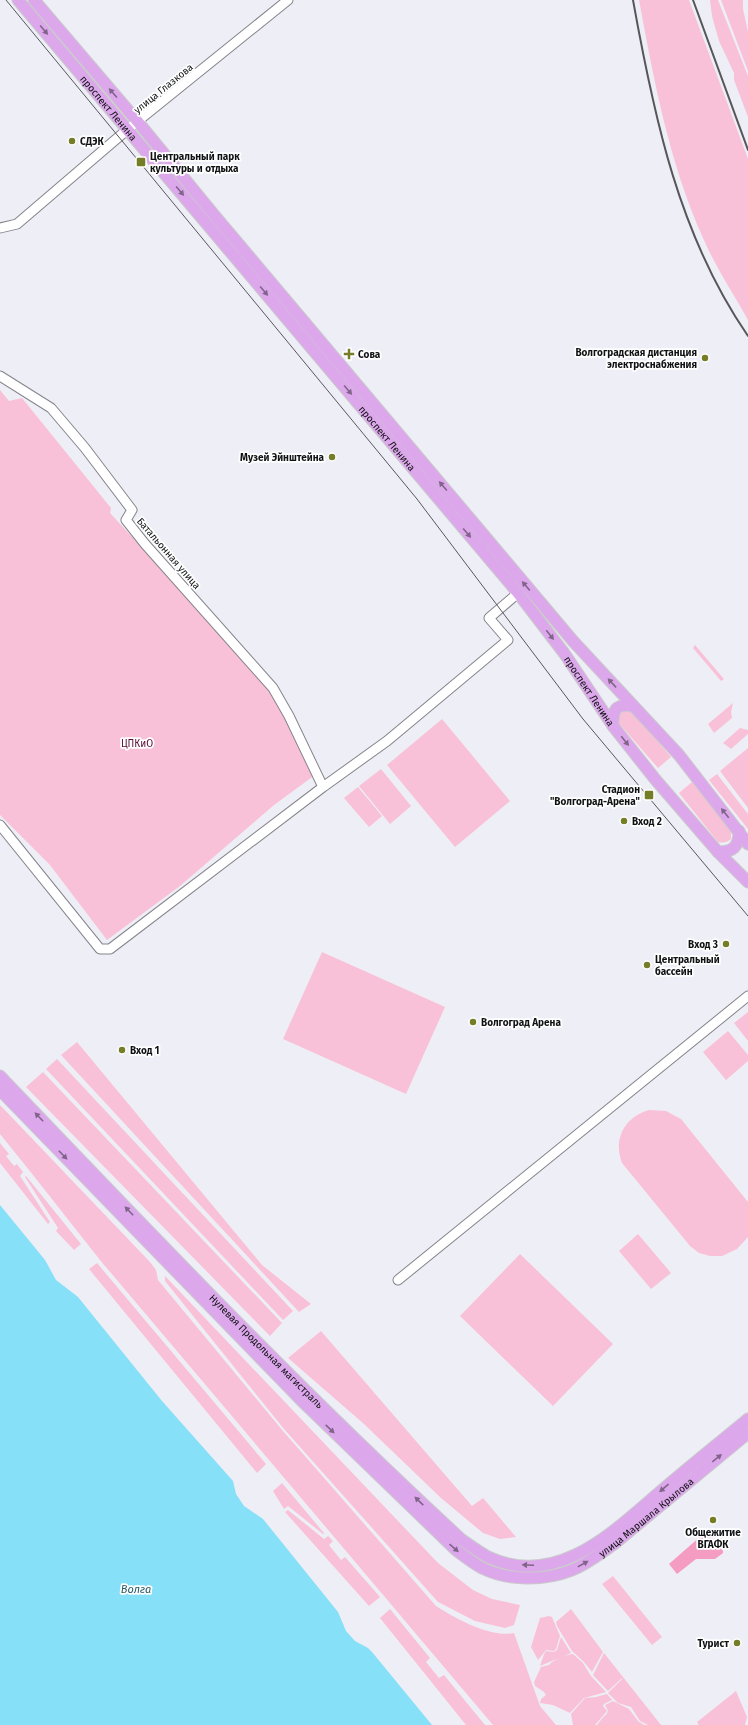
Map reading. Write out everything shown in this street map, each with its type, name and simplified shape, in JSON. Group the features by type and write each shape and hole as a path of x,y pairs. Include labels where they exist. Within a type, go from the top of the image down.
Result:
{"main road":[{"name":"проспект Ленина","path":"18,0 518,593 564,653 613,726 655,779 718,852 748,882"},
{"name":"проспект Ленина","path":"34,0 573,641 679,755 748,844"},
{"path":"613,726 614,710 617,707 622,705 634,706"},
{"path":"718,852 730,852 734,849 738,844 739,831"},
{"name":"Нулевая Продольная магистраль","path":"0,1076 256,1342 305,1391 462,1540 488,1557 513,1564 551,1564 566,1560"},
{"name":"Нулевая Продольная магистраль","path":"0,1090 301,1400 456,1550 482,1568 512,1577 532,1578"},
{"name":"улица Маршала Крылова","path":"532,1578 555,1575 572,1570 596,1557 614,1544 748,1419"},
{"name":"улица Маршала Крылова","path":"566,1560 589,1549 605,1538 693,1471 748,1433"}],"street":[{"name":"улица Глазкова","path":"0,228 17,224 128,129 288,0"},
{"name":"Батальонная улица","path":"0,376 55,412 132,510 126,520 145,544 266,679 289,716 323,787"},
{"path":"0,825 100,949 110,949 323,787 387,741 508,640 489,618 518,593"},
{"path":"398,1280 748,996"}],"green space":[{"path":"639,0 689,0 748,159 748,320 708,248 691,209 681,180 657,91"},
{"path":"710,0 718,0 748,76 748,117 734,80 734,73 719,41 712,16"},
{"path":"721,0 743,0 743,9 748,32 748,71"},
{"name":"ЦПКиО","path":"0,390 9,401 22,398 111,508 110,513 270,686 315,775 274,805 180,886 107,940 50,865 0,815"},
{"path":"695,645 724,679 721,681 693,648"},
{"path":"733,703 731,712 732,718 714,733 708,724"},
{"path":"623,711 632,711 671,757 658,768 617,721 618,716"},
{"path":"442,719 510,801 455,847 387,765"},
{"path":"740,728 748,730 748,734 731,749 723,743"},
{"path":"748,748 748,808 720,771"},
{"path":"381,769 411,806 390,824 359,786"},
{"path":"717,774 748,814 748,829 709,780"},
{"path":"692,782 731,829 731,839 728,841 723,843 718,842 679,793"},
{"path":"358,787 382,816 369,827 344,798"},
{"path":"322,952 445,1007 406,1094 283,1039"},
{"path":"748,1012 748,1041 734,1023"},
{"path":"728,1031 748,1055 748,1061 726,1080 703,1052"},
{"path":"77,1042 262,1265 311,1304 299,1312 61,1055"},
{"path":"57,1059 293,1311 283,1320 46,1069"},
{"path":"43,1072 282,1323 270,1336 26,1087"},
{"path":"0,1105 150,1262 156,1270 158,1280 283,1431 436,1606 463,1622 484,1630 505,1634 514,1633 540,1706 556,1725 493,1725 100,1260 0,1134"},
{"path":"649,1110 666,1111 681,1119 748,1202 748,1237 737,1249 722,1256 710,1256 699,1253 690,1246 622,1163 619,1146 623,1130 633,1118 640,1113"},
{"path":"0,1143 9,1154 6,1156 14,1166 17,1164 23,1172 20,1176 50,1222 48,1224 0,1163"},
{"path":"26,1176 81,1244 74,1250 56,1231 58,1228 25,1177"},
{"path":"638,1234 671,1273 651,1289 619,1251"},
{"path":"520,1254 613,1344 553,1406 460,1316"},
{"path":"97,1263 266,1464 257,1473 89,1269"},
{"path":"165,1276 438,1563 473,1590 492,1599 520,1605 514,1625 505,1628 475,1621 438,1602 284,1429 165,1281"},
{"path":"321,1331 472,1506 483,1498 516,1537 500,1539 483,1533 441,1498 364,1424 288,1358"},
{"path":"282,1483 325,1533 323,1534 288,1506 284,1509 273,1491"},
{"path":"288,1510 324,1539 328,1536 333,1541 329,1545 341,1560 345,1557 380,1597 369,1606 285,1512"},
{"path":"613,1576 662,1637 652,1645 602,1584"},
{"path":"390,1609 430,1658 426,1662 439,1678 444,1675 485,1725 466,1725 380,1618"},
{"path":"571,1609 603,1652 592,1672 572,1651 557,1626 556,1622"},
{"path":"549,1616 552,1617 560,1636 556,1649 554,1651 546,1650 538,1660 531,1647 540,1618"},
{"path":"561,1637 571,1653 540,1666 546,1651 554,1652 557,1650"},
{"path":"604,1653 661,1725 648,1725 640,1721 631,1707 618,1703 608,1693 622,1678 608,1691 593,1675"},
{"path":"573,1654 583,1663 591,1676 606,1692 584,1698 570,1713 553,1705 540,1703 541,1699 546,1695 535,1686 534,1682 541,1667 549,1665 567,1655"},
{"path":"736,1691 747,1717 745,1725 699,1725 697,1722"},
{"path":"607,1694 612,1700 604,1704 603,1706 607,1711 595,1725 573,1725 571,1714 585,1698"},
{"path":"613,1701 629,1709 638,1721 644,1725 597,1725 608,1711 605,1705"}],"shaded area":[{"path":"707,1533 723,1551 723,1553 715,1559 696,1559 677,1574 669,1564 702,1535"}],"water":[{"name":"Волга","path":"0,1205 45,1260 56,1280 78,1297 162,1401 233,1481 236,1494 244,1506 263,1519 338,1612 346,1631 355,1641 372,1652 432,1725 0,1725"}],"tram line":[{"path":"6,0 417,499 583,719 748,916"}],"railway":[{"path":"633,0 650,88 672,174 687,217 704,258 724,298 748,336"},
{"path":"693,0 748,150"}],"place":[{"name":"СДЭК","path":"72,141"},
{"name":"Центральный парк культуры и отдыха","path":"141,162"},
{"name":"Сова","path":"349,354"},
{"name":"Волгоградская дистанция электроснабжения","path":"705,358"},
{"name":"Музей Эйнштейна","path":"332,457"},
{"name":"Стадион \"Волгоград-Арена\"","path":"649,795"},
{"name":"Вход 2","path":"624,821"},
{"name":"Вход 3","path":"726,944"},
{"name":"Центральный бассейн","path":"647,965"},
{"name":"Волгоград Арена","path":"473,1022"},
{"name":"Вход 1","path":"122,1050"},
{"name":"Общежитие ВГАФК","path":"713,1520"},
{"name":"Турист","path":"737,1643"}]}
